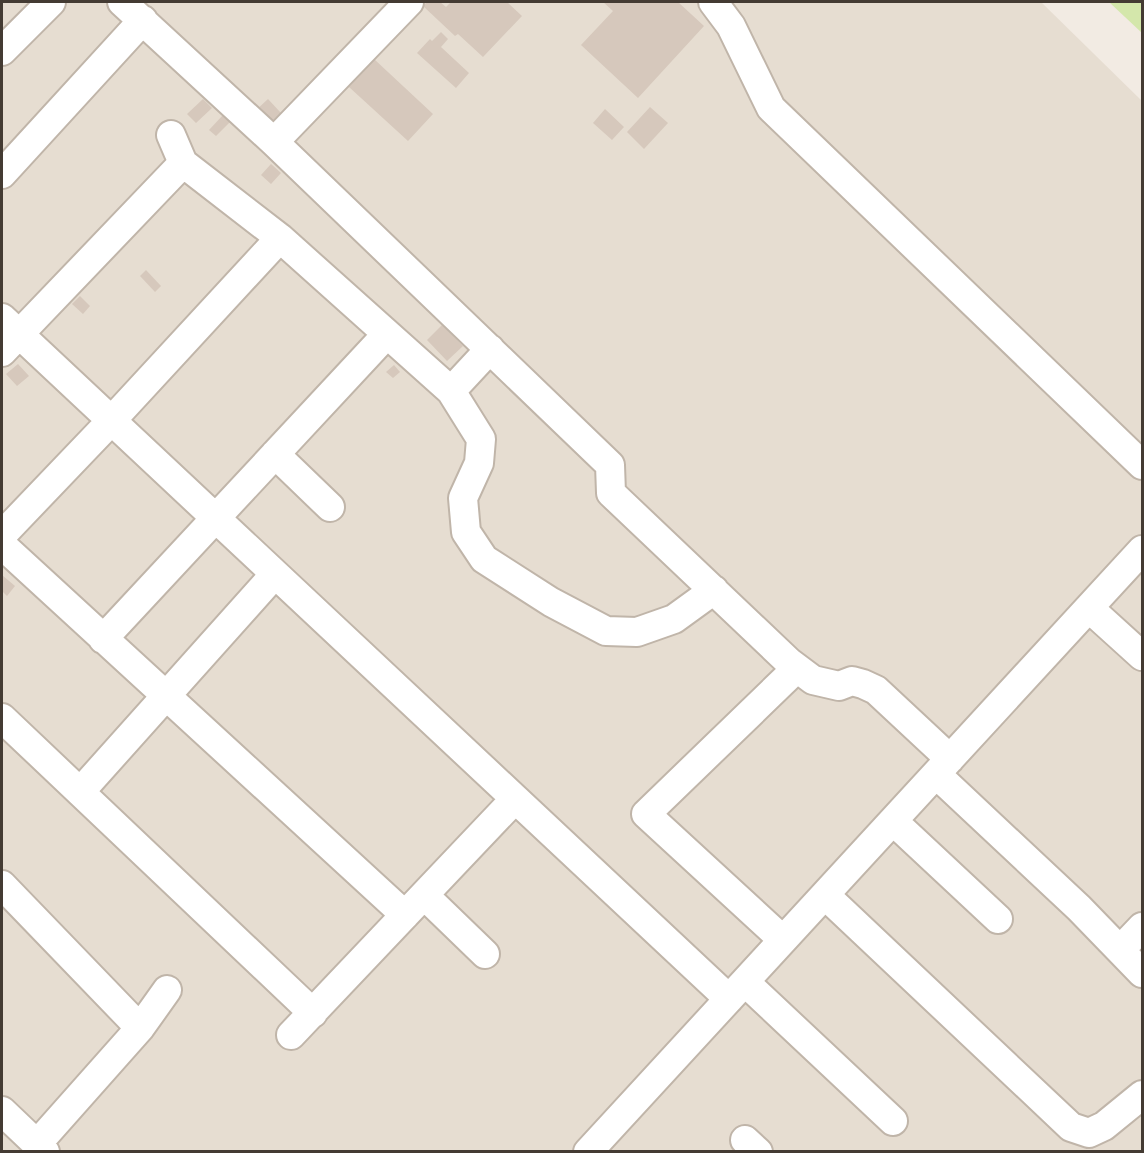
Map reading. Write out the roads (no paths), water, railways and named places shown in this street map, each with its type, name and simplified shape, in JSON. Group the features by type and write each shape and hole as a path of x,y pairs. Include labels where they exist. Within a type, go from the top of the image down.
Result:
{"street":[{"path":"2,51 51,2"},
{"path":"122,2 274,142 610,465 612,493 797,668 813,680 839,686 852,681 876,690 943,767 1143,973"},
{"path":"274,142 409,2"},
{"path":"713,2 731,26 771,108 1143,465"},
{"path":"2,174 143,20"},
{"path":"171,135 183,163 280,238 451,391 481,439 479,463 463,498 466,532 484,559 551,602 606,631 637,632 674,619 714,590"},
{"path":"183,163 7,335 111,421 515,799 893,1121"},
{"path":"2,535 280,238"},
{"path":"103,639 387,334"},
{"path":"451,391 490,349"},
{"path":"275,454 330,507"},
{"path":"2,545 405,915"},
{"path":"588,1152 1143,550"},
{"path":"80,792 275,574"},
{"path":"1089,608 1143,656"},
{"path":"783,940 646,814 797,668"},
{"path":"2,718 313,1012"},
{"path":"291,1035 515,799"},
{"path":"893,821 998,919"},
{"path":"2,885 140,1028"},
{"path":"424,895 485,954"},
{"path":"825,895 1071,1127 1089,1132 1104,1126 1143,1095"},
{"path":"1121,950 1143,927"},
{"path":"2,1110 41,1148 140,1028 167,990"}]}
